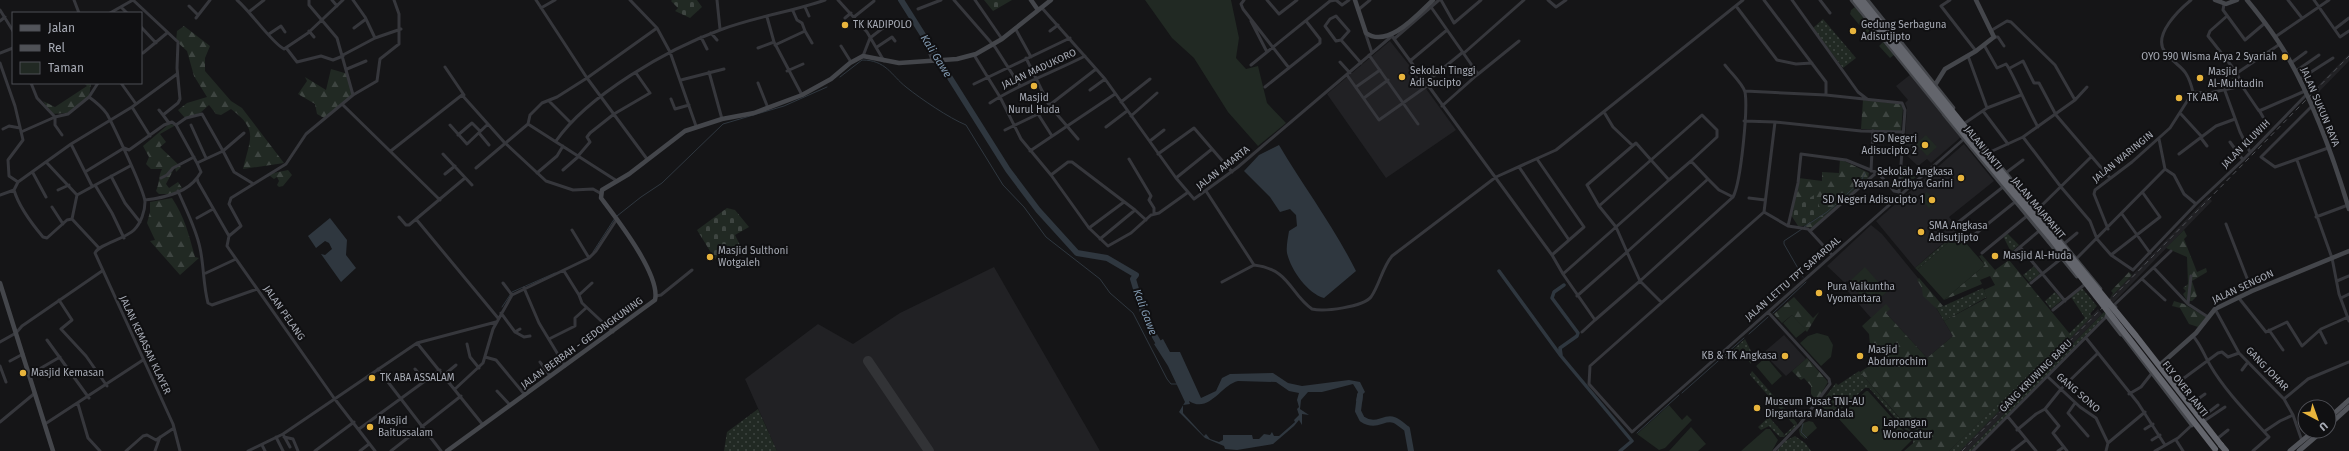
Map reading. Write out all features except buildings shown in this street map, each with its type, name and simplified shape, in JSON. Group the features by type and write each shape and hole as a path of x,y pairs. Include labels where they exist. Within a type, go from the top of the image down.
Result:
{"highway":[{"name":"JALAN MAJAPAHIT","path":"1856,0 1920,82 1956,120"},
{"name":"JALAN MAJAPAHIT","path":"1862,0 1906,52 1956,120 2133,339"},
{"name":"JALAN MAJAPAHIT","path":"1975,144 2218,449 2226,451"},
{"name":"JALAN MAJAPAHIT","path":"2111,313 2136,336 2218,449"},
{"name":"FLY OVER JANTI","path":"2133,339 2218,449"}],"main road":[{"path":"2337,411 2349,400"},
{"path":"2337,418 2349,408"},
{"path":"2290,451 2308,439"},
{"path":"2299,451 2305,441"}],"street":[{"path":"74,0 79,12"},
{"path":"112,12 133,0 178,42 177,74 180,102 163,115"},
{"path":"237,0 250,11 269,34 282,48 286,49 297,62 321,56 330,61 375,38 401,29"},
{"path":"250,11 264,0"},
{"path":"309,0 309,5 337,38 347,69 353,95"},
{"path":"332,0 337,6"},
{"path":"286,49 322,20 343,0"},
{"path":"353,0 366,19 375,38"},
{"path":"197,178 212,209 229,236 241,226 229,201 252,184 286,164 306,134 343,105 353,95 377,81 380,59 398,46 401,29 399,14 394,0"},
{"path":"536,0 588,78 647,159"},
{"path":"541,8 555,0"},
{"path":"630,0 657,28 670,52 696,126"},
{"path":"717,0 720,29"},
{"path":"556,141 570,122 602,97 636,73 670,52 720,29 793,11 826,0"},
{"path":"838,0 851,13 877,47 884,61"},
{"path":"918,10 941,0"},
{"path":"954,0 993,45 1020,86"},
{"path":"975,0 1002,39"},
{"path":"1031,0 1040,9"},
{"path":"445,67 464,96 488,124 504,142 546,181 577,190 593,189 600,193 679,134 696,126 768,108 802,95 831,79 851,62 863,56 899,63 957,59 974,55 1002,39 1051,0"},
{"path":"1244,0 1241,6 1289,68"},
{"path":"1269,1 1279,14 1297,0"},
{"path":"1251,65 1330,1 1336,0 1342,5 1350,0"},
{"path":"1355,0 1370,54 1380,70 1405,102 1418,124"},
{"path":"1358,10 1370,0"},
{"path":"1365,32 1372,36 1393,37 1433,0"},
{"path":"1440,0 1454,23 1481,0"},
{"name":"JALAN AMARTA","path":"1040,9 1058,25 1105,79 1158,154 1187,193 1194,199 1232,172 1370,54 1440,0"},
{"path":"1340,62 1379,120 1405,102 1524,0"},
{"path":"1548,0 1556,7 1566,0"},
{"path":"1222,282 1254,265 1266,267 1284,278 1312,309 1330,310 1365,302 1371,297 1386,264 1392,256 1496,177 1519,168 1556,150 1743,0"},
{"path":"1764,0 1826,82 1826,95"},
{"path":"1792,0 1858,92 1866,99"},
{"path":"1820,0 1830,13"},
{"name":"JALAN JANTI","path":"1852,0 2084,285 2097,296 2102,296 2102,292 2093,278 1952,107"},
{"path":"1867,0 1906,52 1952,107 1956,120"},
{"path":"1950,0 1941,6 1976,51"},
{"path":"1976,0 1992,30 1994,37"},
{"path":"2191,0 2172,17 2162,44 2165,52 2186,71 2193,92 2209,93 2225,91 2242,86"},
{"path":"2215,0 2224,4 2237,0"},
{"name":"JALAN SUKUN RAYA","path":"2247,0 2280,44 2300,79 2328,148 2348,207"},
{"path":"2288,0 2302,18"},
{"path":"2314,0 2341,37 2349,31"},
{"path":"2275,37 2329,0"},
{"path":"189,6 197,17 208,1"},
{"path":"854,17 874,1"},
{"path":"2224,4 2222,8 2246,40 2265,23"},
{"path":"121,6 127,12"},
{"path":"1736,6 1777,60 1796,64 1812,63"},
{"path":"805,7 809,16"},
{"path":"1431,7 1477,70 1477,75"},
{"path":"0,10 12,29"},
{"path":"793,11 812,43"},
{"path":"845,18 851,13"},
{"path":"1336,16 1349,31 1341,40 1336,41 1325,26 1330,19 1336,16"},
{"path":"2227,16 2210,31 2208,36 2237,73 2242,86 2259,110 2262,117"},
{"path":"0,21 5,17"},
{"path":"767,17 775,44 787,71 802,95"},
{"path":"1249,18 1255,32 1267,52"},
{"path":"2336,28 2349,18"},
{"path":"354,28 366,19"},
{"path":"1265,87 1320,41 1306,21"},
{"path":"1992,30 2007,21 2011,22 2055,65 2075,100"},
{"path":"863,56 870,38 892,22"},
{"path":"1050,31 1058,25"},
{"path":"269,34 281,26 285,32"},
{"path":"142,28 156,43"},
{"path":"528,124 528,118 540,105 588,78 657,28"},
{"path":"1015,28 1031,57"},
{"path":"1410,61 1447,30"},
{"path":"309,31 314,37"},
{"path":"758,48 775,44 805,31"},
{"path":"143,53 167,33"},
{"path":"711,34 717,40"},
{"path":"701,37 707,49"},
{"path":"877,47 892,37 895,41"},
{"path":"1393,37 1442,106 1461,128 1552,255 1577,296 1595,320"},
{"path":"1935,85 1944,69 1976,51 1994,37"},
{"path":"1994,37 1999,38 2004,46"},
{"path":"974,84 1070,38"},
{"path":"1341,40 1361,63"},
{"path":"1442,106 1519,40"},
{"path":"2237,73 2280,44"},
{"path":"1984,45 1997,68 2007,64 2010,68 2021,95 2038,127"},
{"path":"841,46 851,62"},
{"path":"927,46 932,60"},
{"path":"0,53 12,48"},
{"path":"2291,63 2306,52"},
{"path":"974,55 1000,97 1014,126 1030,151 1051,175 1089,228 1109,247 1131,233 1154,214 1159,213 1187,193"},
{"path":"2296,71 2319,55"},
{"name":"JALAN MADUKORO","path":"990,103 1020,86 1037,80 1085,56"},
{"path":"1968,56 1987,108"},
{"path":"1026,58 1049,105 1078,139"},
{"path":"2300,79 2333,58"},
{"path":"347,69 366,61"},
{"path":"2010,68 2024,61 2031,80 2034,84 2039,83 2056,115 2110,178"},
{"path":"0,63 8,85 21,132 22,142 8,160 11,178 18,182"},
{"path":"787,71 804,64"},
{"path":"1582,332 1733,196 1737,190 1744,121 1745,91 1725,65"},
{"path":"681,80 724,69"},
{"path":"1005,130 1038,114 1096,69"},
{"path":"1356,87 1380,70"},
{"path":"709,72 722,119"},
{"path":"563,170 590,142 587,135 614,114 650,93 636,73"},
{"path":"77,195 72,219 63,224 46,238 43,237 17,201 14,190 18,182 47,163 71,144 132,107 177,74"},
{"path":"1090,90 1105,79"},
{"path":"1121,102 1150,79"},
{"path":"1364,98 1388,80"},
{"path":"8,85 12,83"},
{"path":"758,83 768,108"},
{"path":"31,84 38,98 55,117 55,125 62,135"},
{"path":"21,132 55,117 68,114 89,97 97,84"},
{"path":"122,84 136,104"},
{"path":"1990,152 2023,137 2056,115 2075,100 2087,87"},
{"path":"1745,91 1826,95 1866,99 1902,104 1905,110 1900,193 1894,191 1876,173 1840,158 1801,154 1798,183 1788,226"},
{"path":"2225,91 2240,132 2250,152"},
{"name":"JALAN WARINGIN","path":"2108,229 2094,194 2110,178 2128,166 2170,128 2193,92"},
{"path":"1131,116 1157,93"},
{"path":"2259,110 2306,93"},
{"name":"JALAN KLUWIH","path":"2150,253 2196,204 2243,160 2306,93"},
{"path":"1030,151 1115,94"},
{"path":"1965,123 1987,108 2021,95"},
{"path":"392,150 457,97 464,96"},
{"path":"72,219 99,248 124,238 134,230 140,222 145,200 124,148 110,120 102,108 89,97"},
{"path":"672,100 675,109 689,105"},
{"path":"549,101 570,122"},
{"path":"343,105 392,150 440,200"},
{"path":"2312,106 2261,157 2276,166 2328,148"},
{"path":"132,107 150,136"},
{"path":"158,110 169,123"},
{"path":"1106,127 1127,111"},
{"path":"1983,111 2008,144"},
{"path":"1604,112 1613,127 1632,145"},
{"path":"2180,113 2207,146"},
{"path":"176,125 186,118 202,114 236,174 246,177 252,184"},
{"path":"1038,114 1052,136"},
{"path":"1944,114 1956,120"},
{"path":"1563,274 1691,161 1718,135 1717,130 1703,115 1599,206"},
{"path":"2179,154 2221,124 2235,119"},
{"path":"1744,121 1903,132"},
{"path":"84,172 124,148 129,150 169,123 173,122 194,157 201,172 189,186 165,197 145,200"},
{"path":"1669,180 1637,143 1632,145 1587,186 1599,206 1616,227 1640,281 1661,302 1764,212 1775,122"},
{"path":"458,135 472,123 489,145"},
{"path":"450,125 467,144 488,124"},
{"path":"528,124 617,181"},
{"path":"476,168 504,142 528,124"},
{"path":"191,125 206,158"},
{"path":"3,129 9,126 20,128"},
{"path":"1158,154 1192,128 1197,131 1232,172"},
{"path":"1150,141 1164,130"},
{"path":"1871,171 1873,131"},
{"path":"197,163 223,151 244,133"},
{"path":"2023,137 2061,187 2090,221 2097,240 2111,255 2133,270 2150,253 2122,214"},
{"name":"JALAN LETTU TPT SAPARDAL","path":"1661,302 1589,368 1590,386 1632,432 1900,193 1964,139"},
{"path":"2159,139 2165,169 2174,175 2184,194 2196,204"},
{"path":"2230,142 2243,160"},
{"path":"71,144 84,172 112,213 124,238"},
{"path":"537,173 556,156 564,146"},
{"path":"1176,178 1212,149"},
{"path":"443,154 472,185"},
{"path":"161,178 167,175 173,168 194,157"},
{"path":"2038,210 2091,157"},
{"path":"1129,159 1152,196 1149,200 1154,208 1154,214"},
{"path":"1538,159 1584,227 1552,255"},
{"path":"2007,172 2023,160"},
{"path":"2238,297 2266,332 2287,322 2302,346 2320,330 2348,319 2341,298 2332,258 2316,217 2297,160"},
{"path":"1051,175 1070,161 1146,220"},
{"path":"1691,161 1719,190 1733,196"},
{"path":"47,163 77,195"},
{"path":"77,195 130,166"},
{"path":"446,174 455,166"},
{"path":"1519,168 1569,240"},
{"path":"2077,258 2108,229 2165,169"},
{"path":"33,173 46,197"},
{"path":"1810,231 1876,173"},
{"path":"111,176 125,203 140,222"},
{"path":"399,217 406,225 440,200 465,178"},
{"path":"1577,296 1708,179"},
{"path":"58,190 69,185"},
{"path":"1956,224 2003,187"},
{"path":"0,195 14,190"},
{"path":"178,191 190,216 200,245 204,286 208,303 212,305 257,289"},
{"path":"1206,191 1254,265"},
{"path":"2111,255 2161,216 2143,192"},
{"name":"JALAN BERBAH - GEDONGKUNING","path":"447,451 653,302 656,296 646,265 600,198 600,193"},
{"path":"1749,198 1766,200"},
{"path":"1089,228 1124,202"},
{"path":"1969,239 2015,202"},
{"path":"52,207 63,224"},
{"path":"2316,217 2348,207"},
{"path":"198,218 212,209"},
{"path":"1100,239 1135,210"},
{"path":"1764,212 1788,226 1803,228 1810,231 1832,255"},
{"path":"1982,253 2027,216"},
{"path":"455,389 479,368 485,357 497,320 511,294 564,271 588,257 596,251 615,218"},
{"path":"416,219 497,320"},
{"path":"2226,224 2252,291"},
{"path":"2007,258 2040,232 2051,226"},
{"path":"572,230 588,257"},
{"path":"2065,243 2077,233"},
{"name":"JALAN PELANG","path":"229,236 227,246 334,398 375,451"},
{"path":"2020,247 2065,301"},
{"name":"JALAN KEMASAN KLAYER","path":"99,248 95,253 102,272 174,428 180,451"},
{"name":"GANG KRUWING BARU","path":"1973,451 2111,313 2116,307 2114,305 2171,251"},
{"name":"JALAN SENGON","path":"2161,364 2193,336 2215,309 2238,297 2349,251"},
{"path":"2031,283 2062,258"},
{"path":"206,273 236,259"},
{"path":"2154,268 2188,304 2208,317"},
{"path":"656,296 661,295 692,270"},
{"path":"564,271 579,295 581,302 586,308 601,319 613,332"},
{"path":"0,342 16,333 22,326 102,272"},
{"path":"2188,304 2191,276"},
{"path":"2337,281 2349,276"},
{"path":"2053,310 2084,285 2091,284 2093,278"},
{"path":"2142,279 2165,300"},
{"path":"0,283 53,451"},
{"path":"504,283 511,294"},
{"path":"579,295 592,283"},
{"path":"524,288 534,312 565,366"},
{"path":"2341,298 2349,294"},
{"path":"59,300 72,320 61,329 86,356 107,386"},
{"path":"549,339 575,326 575,318 586,308"},
{"name":"GANG JOHAR","path":"2215,309 2240,353 2284,399 2305,441"},
{"path":"1768,312 1829,379 1830,384 1800,424 1774,451"},
{"path":"501,313 515,332 524,337 530,336"},
{"path":"2111,313 2134,330 2218,438 2226,451"},
{"path":"2111,313 2124,338 2192,425 2218,449"},
{"path":"284,436 334,398 417,343 497,320"},
{"path":"13,324 22,326"},
{"path":"515,332 520,329"},
{"path":"2124,338 2126,331 2130,329 2134,330"},
{"path":"2269,330 2283,350"},
{"path":"2320,330 2326,343"},
{"path":"2193,336 2209,364 2236,399 2270,437 2253,451"},
{"path":"2086,338 2129,394 2145,412 2160,435 2164,451"},
{"path":"47,340 89,398"},
{"path":"417,343 483,425"},
{"path":"467,344 470,357 479,368"},
{"path":"2176,384 2218,353 2222,352 2228,357 2240,353"},
{"path":"2017,430 2036,414 2045,409 2061,389 2098,353"},
{"path":"10,361 23,354"},
{"path":"29,375 60,357"},
{"path":"485,357 496,360 525,394"},
{"path":"45,424 89,398 143,360"},
{"path":"540,362 550,376"},
{"path":"2242,370 2248,362"},
{"path":"2284,399 2308,379 2349,362"},
{"path":"444,375 456,365"},
{"path":"0,366 6,382"},
{"path":"378,368 400,399 423,426 441,451"},
{"path":"415,369 425,381"},
{"path":"359,429 440,370"},
{"path":"2129,394 2141,387 2152,373"},
{"name":"GANG SONO","path":"2048,377 2075,403 2096,418 2108,443"},
{"path":"497,391 510,405"},
{"path":"0,416 2,421 35,393"},
{"path":"2174,401 2184,394"},
{"path":"2191,404 2205,394"},
{"path":"390,451 461,396"},
{"path":"2075,403 2068,413 2088,436"},
{"path":"78,404 88,438 100,451"},
{"path":"2203,420 2218,405"},
{"path":"2203,420 2225,407"},
{"path":"2045,409 2059,426 2053,433 2067,451"},
{"path":"2106,451 2108,443 2145,412"},
{"path":"2265,431 2280,421 2293,416"},
{"path":"2008,417 2017,430 2036,451"},
{"path":"315,451 354,422"},
{"path":"2145,429 2153,424"},
{"path":"2155,451 2176,440 2192,425"},
{"path":"126,451 143,436 147,435 154,440 174,428"},
{"path":"2218,438 2228,430"},
{"path":"2152,440 2160,435"},
{"path":"284,436 290,447"},
{"path":"248,451 276,437 284,436 293,439 298,451"},
{"path":"155,451 160,437"},
{"path":"276,437 283,451"},
{"path":"2012,451 2026,440"},
{"path":"2176,440 2183,451"},
{"path":"360,451 369,444"},
{"path":"262,445 266,451"},
{"path":"2058,451 2064,447"}],"shaded area":[{"path":"1390,41 1425,85 1424,86 1456,130 1386,178 1327,94"},
{"path":"2349,54 2349,61 2311,100 2309,95"},
{"path":"1911,74 1961,137 1931,163 1927,159 1918,166 1904,153 1907,108 1905,103 1908,100 1896,86"},
{"path":"1964,144 1994,181 1949,217 1959,229 1915,268 1876,221"},
{"path":"1279,145 1329,223 1356,271 1324,298 1306,286 1296,273 1289,260 1287,250 1289,231 1297,226 1296,215 1290,209 1280,212 1270,197 1244,171 1259,155"},
{"path":"2208,197 2212,201 2113,303 2109,299"},
{"path":"330,218 347,240 346,255 356,268 341,282 321,254 325,255 332,249 329,243 325,241 316,248 308,236"},
{"path":"1871,225 1882,234 1918,278 1953,336 1927,358 1886,313 1886,305 1871,318 1844,287 1849,283 1847,281 1845,283 1827,266"},
{"path":"994,267 1100,451 777,451 745,379 818,324 853,344 900,313"},
{"path":"2098,309 2102,314 1968,451 1960,451"},
{"name":"KB & TK Angkasa","path":"1784,335 1806,359 1786,376 1763,353"},
{"path":"1163,339 1170,352 1180,352 1201,398 1216,391 1222,378 1230,374 1273,373 1288,383 1302,386 1349,380 1360,382 1365,392 1363,394 1362,403 1356,401 1358,392 1353,384 1322,392 1308,392 1301,400 1300,409 1309,415 1302,414 1302,425 1299,420 1273,444 1237,450 1225,449 1224,446 1205,438 1179,412 1183,405 1185,402 1168,366 1154,344","holes":["1238,381 1276,382 1289,391 1299,393 1297,400 1299,415 1294,420 1295,422 1279,436 1274,436 1272,432 1270,435 1264,434 1259,439 1253,439 1252,435 1223,435 1223,440 1219,442 1210,439 1206,434 1204,436 1183,413 1183,405 1190,404 1189,401 1196,404 1203,404"]}],"green space":[{"path":"697,0 702,7 690,18 675,11 678,8 671,1"},
{"path":"984,0 1012,0 993,11"},
{"path":"1145,0 1231,0 1239,38 1236,58 1246,69 1258,66 1267,103 1286,123 1258,146 1228,112 1194,58 1172,38"},
{"path":"1855,7 1874,31 1870,34 1867,34 1850,14 1851,10"},
{"path":"1823,19 1856,58 1843,68 1813,28"},
{"path":"184,26 210,46 205,58 205,71 231,101 242,108 284,163 243,169 250,142 249,129 240,116 231,109 221,115 216,114 209,105 200,113 185,118 178,110 187,103 207,97 194,76 187,51 176,41 177,31"},
{"path":"1883,42 1894,55 1890,58 1879,46"},
{"path":"331,69 348,74 353,94 324,118 317,114 315,104 298,94 307,81 305,77 326,90"},
{"path":"2237,76 2240,84 2224,87 2223,85"},
{"path":"85,84 91,84 89,97 67,113 51,114 43,101 55,107 87,86"},
{"path":"1863,100 1901,104 1903,108 1901,131 1861,129"},
{"path":"169,124 176,125 160,134 166,142 160,147 181,167 176,172 175,167 166,184 169,188 178,182 182,188 172,194 159,194 156,191 162,169 151,169 146,164 149,157 143,146"},
{"path":"1926,135 1937,147 1927,156 1916,144"},
{"path":"1840,159 1869,173 1868,178 1812,228 1803,226 1823,214 1793,210 1799,178 1822,181 1822,172 1839,173"},
{"path":"1907,166 1912,171 1910,173 1916,177 1902,189 1900,188 1902,167"},
{"path":"288,170 292,175 283,186 279,187 277,185 279,181 277,177 274,179 270,176 266,177 269,174"},
{"path":"1927,192 1936,202 1929,208 1920,198"},
{"path":"1814,195 1823,214 1803,226 1798,226 1791,215 1795,208"},
{"path":"172,198 189,234 195,257 199,258 180,275 150,241 155,240 147,223 150,212 150,202"},
{"path":"727,208 735,210 749,227 735,235 740,245 715,259 697,230"},
{"path":"2184,230 2187,236 2184,239 2197,272 2206,268 2207,272 2192,281 2197,296 2192,301 2187,301 2183,294 2186,291 2183,288 2188,284 2187,257 2166,248"},
{"path":"1957,232 1958,234 1917,270 1915,268"},
{"path":"2007,233 2019,245 2011,252 2003,236"},
{"path":"1958,234 1985,265 1944,300 1917,270"},
{"path":"1982,255 1995,270 2009,260 2070,334 1949,451 1904,451 1918,439 1860,372 1883,357 1880,349 1870,345 1869,334 1862,326 1886,304 1890,309 1886,313 1927,358 1953,336 1944,321 1987,298 1984,290 1995,285 1990,276 1980,280 1982,284 1944,300 1985,265 1979,256"},
{"path":"2034,266 2040,274 2029,282 2023,275"},
{"path":"1865,267 1887,292 1870,306 1850,283 1851,280"},
{"path":"2129,272 2132,275 2110,298 2113,293 2111,291"},
{"path":"1919,278 1943,306 1937,309 1923,296 1922,288 1917,280"},
{"path":"1983,288 1987,297 1944,321 1937,309"},
{"path":"2082,288 2097,306 2090,314 2092,316 1960,451 1949,451 2085,318 2071,297"},
{"path":"2055,292 2062,300 2051,309 2045,301"},
{"path":"1794,297 1813,318 1819,312 1807,332 1792,315 1782,323 1774,314"},
{"path":"2174,301 2184,304 2206,317 2198,327 2189,324 2180,308 2172,306"},
{"path":"2104,312 2107,314 1972,451 1968,451"},
{"path":"1792,315 1806,330 1796,338 1783,323"},
{"path":"1817,333 1828,336 1833,345 1831,357 1821,366 1800,343 1808,336"},
{"path":"1745,339 1752,353 1751,364 1744,355 1745,350 1743,348 1729,361 1725,357"},
{"path":"1766,357 1782,376 1772,385 1756,366"},
{"path":"1807,358 1828,382 1817,401 1811,394 1811,386 1804,378 1801,380 1792,371"},
{"path":"1752,371 1797,423 1794,425 1750,375"},
{"path":"1859,371 1918,440 1913,444 1913,438 1869,388 1865,388 1832,417 1820,404 1836,383 1838,385"},
{"name":"Lapangan Wonocatur","path":"1866,391 1868,391 1912,440 1901,451 1868,451 1838,418"},
{"path":"1669,405 1682,420 1687,415 1692,420 1665,448 1659,450 1637,434"},
{"path":"758,409 777,451 724,451 727,432"},
{"path":"1769,417 1784,434 1783,436 1797,423 1797,426 1784,437 1780,437 1769,426 1761,430 1758,427"},
{"path":"1809,421 1813,422 1817,428 1805,439 1800,435 1799,430 1803,423"},
{"path":"1691,427 1706,444 1698,451 1669,451"},
{"path":"1766,429 1770,429 1778,440 1772,451 1741,451"},
{"path":"1795,436 1805,443 1811,451 1777,451 1785,441"}],"waterway":[{"name":"Kali Gawe","path":"901,0 1008,170 1038,210 1077,253 1107,258 1136,275 1133,279 1145,319 1162,349"},
{"path":"840,77 862,60 883,65 919,97 966,125 1003,185 1024,207 1046,237 1100,279 1110,293 1133,313 1167,379 1171,384 1177,384"},
{"path":"617,216 662,183 723,124 784,106 827,87"},
{"path":"1847,194 1861,181 1865,173"},
{"path":"1804,227 1827,212 1846,195"},
{"path":"593,252 615,218"},
{"path":"1802,229 1784,241 1784,244 1803,277"},
{"path":"1499,271 1561,356 1632,441 1620,451"},
{"path":"502,307 512,292 555,273"},
{"path":"1773,313 1806,282"},
{"path":"1561,355 1560,348 1577,336 1578,333 1552,298 1554,292 1564,285"},
{"path":"1749,334 1768,317"},
{"path":"1682,393 1744,338"},
{"name":"Kali Gawe","path":"1360,395 1358,411 1362,419 1372,423 1390,419 1398,422 1407,429 1411,451"},
{"path":"1637,433 1679,395"},
{"path":"1803,424 1801,432 1807,438"}],"taxiway":[{"path":"868,361 929,451"}],"railway":[{"path":"1962,451 2349,56"}],"place":[{"name":"TK KADIPOLO","path":"845,25"},
{"name":"Gedung Serbaguna Adisutjipto","path":"1853,31"},
{"name":"OYO 590 Wisma Arya 2 Syariah","path":"2285,57"},
{"name":"Sekolah Tinggi Adi Sucipto","path":"1402,77"},
{"name":"Masjid Al-Muhtadin","path":"2200,78"},
{"name":"Masjid Nurul Huda","path":"1034,86"},
{"name":"TK ABA","path":"2179,98"},
{"name":"SD Negeri Adisucipto 2","path":"1925,145"},
{"name":"Sekolah Angkasa Yayasan Ardhya Garini","path":"1961,178"},
{"name":"SD Negeri Adisucipto 1","path":"1932,200"},
{"name":"SMA Angkasa Adisutjipto","path":"1921,232"},
{"name":"Masjid Al-Huda","path":"1995,256"},
{"name":"Masjid Sulthoni Wotgaleh","path":"710,257"},
{"name":"Pura Vaikuntha Vyomantara","path":"1819,293"},
{"name":"KB & TK Angkasa","path":"1785,356"},
{"name":"Masjid Abdurrochim","path":"1860,356"},
{"name":"Masjid Kemasan","path":"23,373"},
{"name":"TK ABA ASSALAM","path":"372,378"},
{"name":"Museum Pusat TNI-AU Dirgantara Mandala","path":"1757,408"},
{"name":"Masjid Baitussalam","path":"370,427"},
{"name":"Lapangan Wonocatur","path":"1875,429"}]}
